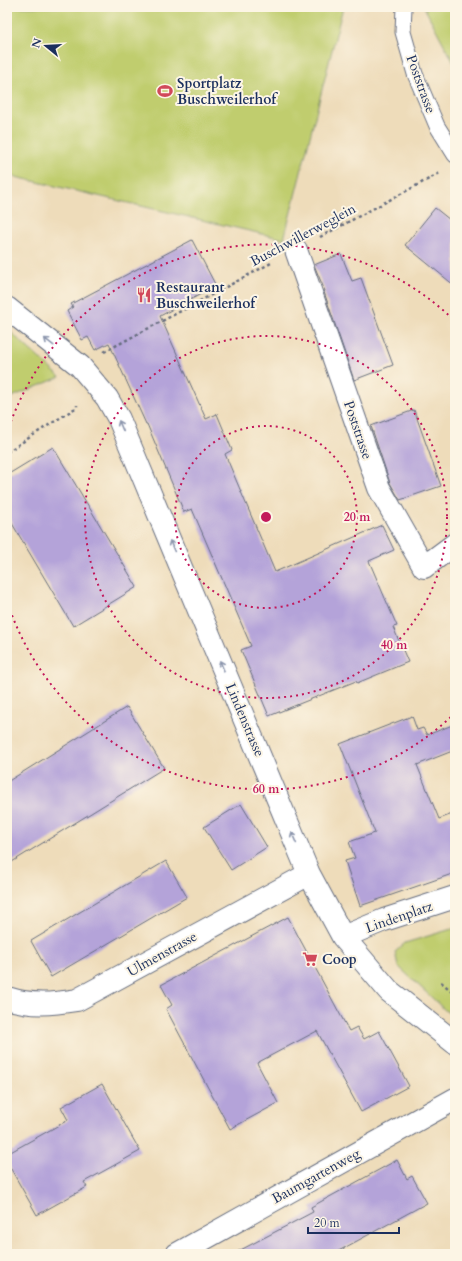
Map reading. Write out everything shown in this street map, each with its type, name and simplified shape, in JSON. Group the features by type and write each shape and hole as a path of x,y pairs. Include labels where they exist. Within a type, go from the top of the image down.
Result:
{"street":[{"name":"Poststrasse","path":"296,250 379,488 424,566 455,544"},
{"name":"Lindenstrasse","path":"7,308 80,366 107,398 119,419 309,874 343,937 389,991 455,1043"},
{"name":"Ulmenstrasse","path":"7,998 21,1003 50,1004 77,1000 309,874"},
{"name":"Lindenplatz","path":"343,937 384,920 455,897"},
{"name":"Baumgartenweg","path":"177,1254 455,1099"}],"lane":[{"name":"Poststrasse","path":"404,7 404,32 415,74 437,126 455,155"}],"path":[{"name":"Buschwillerweglein","path":"80,366 441,172"},
{"path":"7,452 77,408 80,366"},
{"path":"441,982 455,994"}],"green space":[{"name":"Sportplatz Buschweilerhof","path":"7,7 343,7 284,239 7,175"},
{"path":"424,7 455,7 455,65"},
{"path":"7,329 60,377 7,399"},
{"path":"455,928 455,1017 446,1011 398,966 395,952 405,943"}],"building":[{"path":"435,208 455,224 455,286 405,245"},
{"path":"192,240 216,286 160,316 206,419 217,414 232,450 225,454 275,572 382,525 394,550 369,561 397,626 393,627 408,662 269,716 241,650 251,646 192,509 184,512 147,424 109,343 95,350 88,337 82,340 67,311 73,307 71,304"},
{"path":"341,254 352,281 361,278 393,365 354,380 324,292 325,291 314,265"},
{"path":"414,410 441,486 400,500 390,483 371,426"},
{"path":"53,447 137,587 73,626 7,515 7,475"},
{"path":"127,707 164,768 7,865 7,782"},
{"path":"412,716 417,730 423,728 427,735 455,724 455,750 417,765 439,819 455,813 455,873 360,906 345,861 355,858 349,842 375,833 340,744"},
{"path":"241,804 267,847 231,870 204,827"},
{"path":"166,861 187,897 51,977 31,941"},
{"path":"288,917 349,1031 357,1027 364,1039 379,1031 409,1086 361,1112 317,1031 257,1063 278,1103 230,1129 166,1009 172,1005 161,985"},
{"path":"102,1084 140,1151 84,1182 87,1187 37,1215 7,1162 7,1154 68,1120 61,1107"},
{"path":"397,1160 407,1179 412,1176 427,1203 333,1254 233,1254 313,1212 311,1207"}],"place":[{"name":"Sportplatz Buschweilerhof","path":"165,91"},
{"name":"Restaurant Buschweilerhof","path":"144,295"},
{"name":"Coop","path":"310,959"}]}
